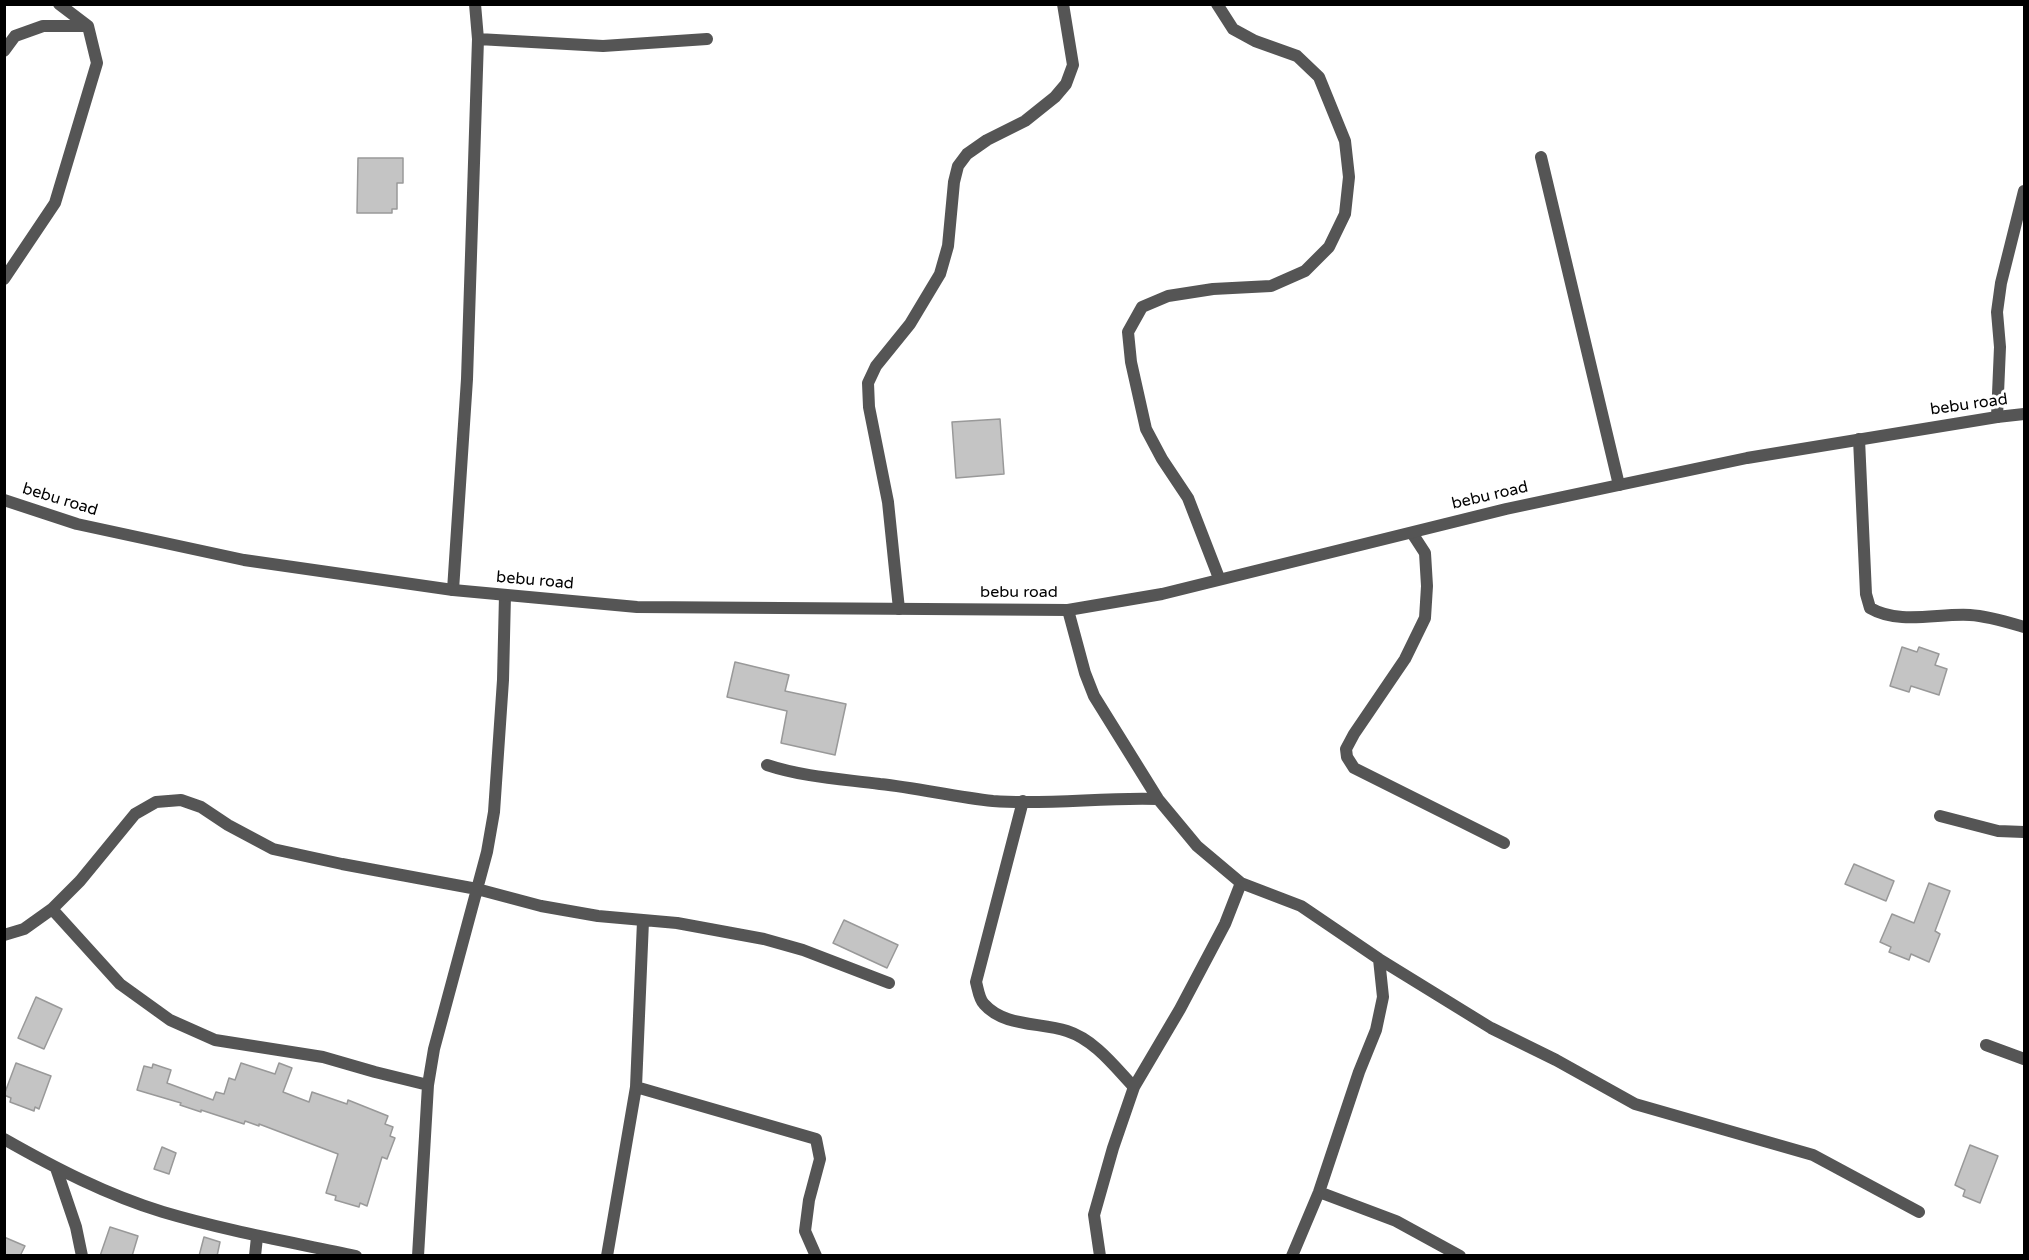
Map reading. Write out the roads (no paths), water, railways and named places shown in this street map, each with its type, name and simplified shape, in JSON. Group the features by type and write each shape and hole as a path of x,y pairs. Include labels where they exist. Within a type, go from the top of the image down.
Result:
{"street":[{"path":"4,279 55,203 97,63 88,26 59,4"},
{"path":"453,590 467,379 478,39 475,4"},
{"path":"899,609 888,501 869,407 868,383 876,366 910,324 940,274 948,246 954,182 958,166 967,154 987,140 1025,122 1055,98 1066,84 1073,65 1063,4"},
{"path":"1217,4 1233,29 1255,41 1297,56 1319,77 1345,141 1349,177 1345,214 1329,247 1305,272 1271,286 1213,289 1168,296 1142,307 1128,332 1131,362 1146,429 1162,459 1188,498 1219,578"},
{"path":"4,51 15,36 43,26 88,26"},
{"path":"478,39 603,46 707,39"},
{"path":"1541,157 1619,485"},
{"path":"1997,417 2000,347 1997,312 2001,283 2025,191"},
{"name":"bebu road","path":"4,500 77,524 244,560 453,590 637,607 1068,610 1162,594 1219,578 1506,509 1619,485 1859,439 2025,414"},
{"path":"1859,439 1866,594 1870,608 1880,614 1901,616 1971,615 2025,627"},
{"path":"1412,533 1425,553 1427,586 1425,618 1405,659 1346,748 1347,758 1354,768 1504,843"},
{"path":"418,1256 428,1085 434,1049 477,889 494,812 503,680 505,595"},
{"path":"1068,610 1085,673 1094,696 1158,800 1197,846 1241,883 1300,906 1379,959 1491,1028 1556,1060 1635,1104 1813,1155 1919,1212"},
{"path":"766,765 792,773 912,787 993,801 1127,798 1158,800"},
{"path":"4,935 24,929 52,909 80,881 135,814 156,802 181,800 201,807 228,825 273,849 477,889 541,906 598,916 677,923 764,939 889,983"},
{"path":"1023,801 976,982 982,1003 995,1014 1022,1023 1067,1031 1096,1048 1134,1087"},
{"path":"1940,816 1998,831 2025,832"},
{"path":"1100,1256 1094,1215 1113,1148 1134,1087 1225,924 1241,883"},
{"path":"52,909 120,984 170,1020 215,1040 323,1056 428,1085"},
{"path":"607,1256 636,1087 643,921"},
{"path":"1292,1256 1319,1192 1359,1072 1376,1030 1383,997 1379,959"},
{"path":"1986,1045 2025,1059"},
{"path":"636,1087 816,1139 820,1160 809,1200 805,1231 816,1256"},
{"path":"4,1139 91,1185 162,1212 257,1237 356,1256"},
{"path":"56,1168 76,1227 82,1256"},
{"path":"1319,1192 1396,1221 1460,1256"},
{"path":"255,1256 257,1237"}]}
